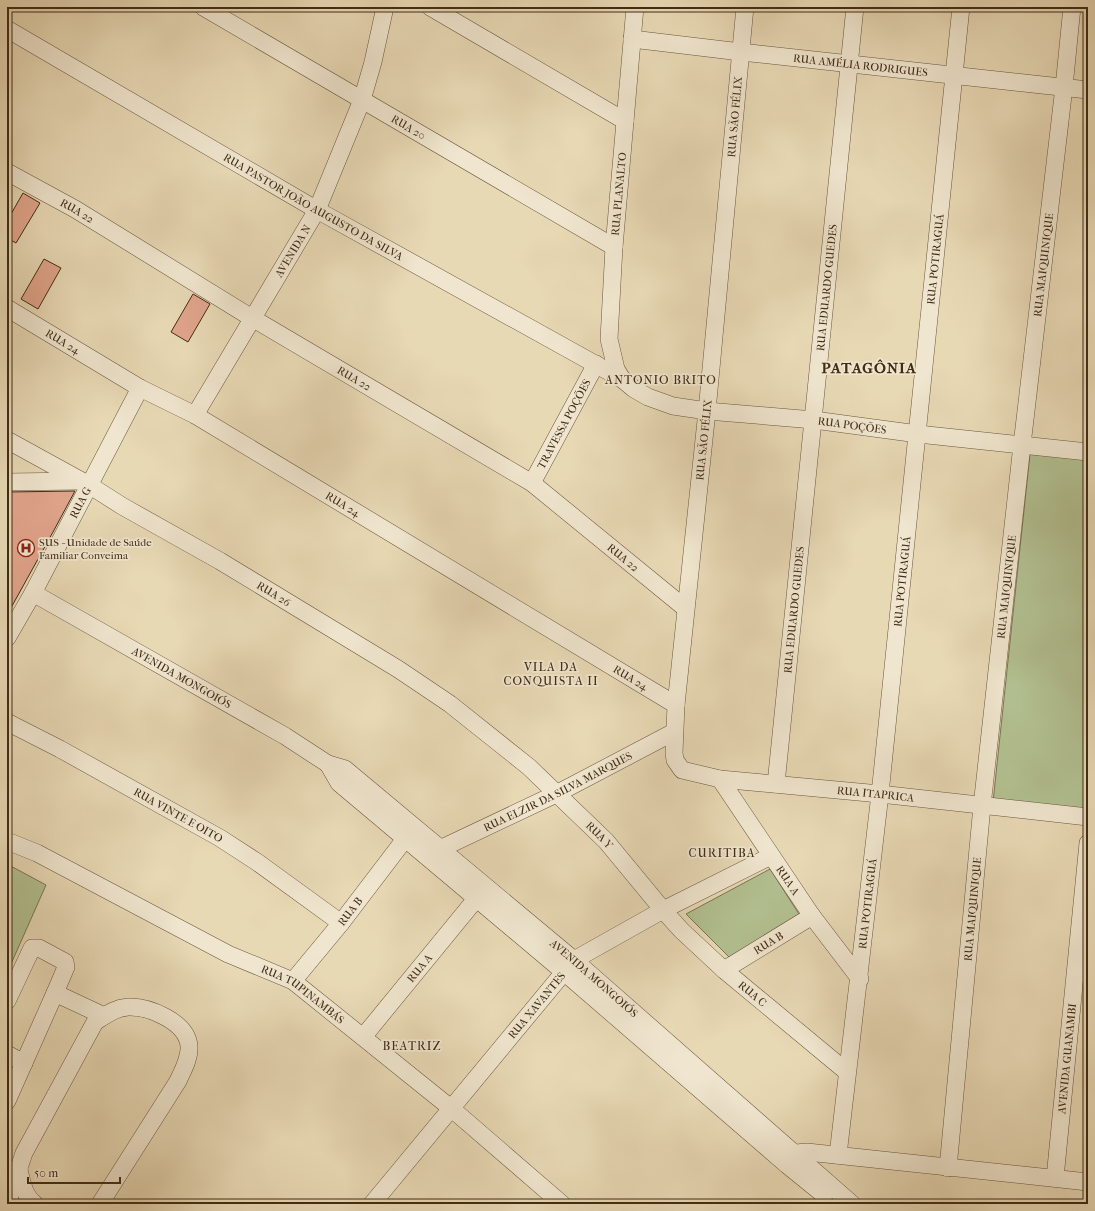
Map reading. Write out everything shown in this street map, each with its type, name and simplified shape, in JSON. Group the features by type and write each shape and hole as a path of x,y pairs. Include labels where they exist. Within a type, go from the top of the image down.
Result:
{"street":[{"name":"RUA 20","path":"203,7 614,247"},
{"name":"AVENIDA N","path":"195,415 317,210 362,100 373,62 385,7"},
{"path":"430,7 625,121"},
{"name":"RUA PLANALTO","path":"622,379 616,369 609,339 614,247 635,7"},
{"name":"RUA SÃO FÉLIX","path":"674,753 676,705 685,608 707,411 742,52 745,7"},
{"name":"RUA EDUARDO GUEDES","path":"776,784 855,7"},
{"name":"RUA POTIRAGUÁ","path":"838,1155 847,1072 860,979 880,794 961,7"},
{"name":"RUA MAIQUINIQUE","path":"948,1168 982,806 1072,7"},
{"name":"RUA PASTOR JOÃO AUGUSTO DA SILVA","path":"7,28 317,210 622,379"},
{"name":"RUA AMÉLIA RODRIGUES","path":"632,39 1088,90"},
{"name":"RUA 22","path":"7,172 75,210 252,318 532,483 685,608"},
{"name":"RUA 24","path":"7,308 140,388 195,415 676,705"},
{"name":"TRAVESSA POÇÕES","path":"532,483 596,364"},
{"name":"RUA POÇÕES","path":"622,379 634,389 648,397 673,406 707,411 814,420 918,434 1088,452"},
{"name":"RUA G","path":"7,638 33,593 86,483 140,388"},
{"name":"RUA 26","path":"7,440 86,483 122,506 220,561 398,669 450,704 529,768"},
{"path":"7,482 86,483"},
{"name":"AVENIDA MONGOIÓS","path":"33,593 285,736 328,764 345,770 440,849 569,966 791,1160 835,1204"},
{"name":"RUA VINTE E OITO","path":"7,722 60,749 220,838 257,862 341,923"},
{"name":"RUA ELZIR DA SILVA MARQUES","path":"440,849 556,794 674,732"},
{"name":"RUA ITAPRICA","path":"674,753 675,760 682,770 720,779 880,794 1088,817"},
{"name":"AVENIDA MONGOIÓS","path":"328,764 339,783 476,899 569,966"},
{"name":"RUA Y","path":"529,768 606,841 663,910"},
{"name":"RUA A","path":"720,779 812,916 860,979"},
{"name":"RUA B","path":"293,982 341,923 405,839"},
{"name":"RUA TUPINAMBÁS","path":"7,842 37,853 228,954 293,982 452,1109 562,1204"},
{"name":"AVENIDA GUANAMBI","path":"1055,1178 1088,843"},
{"name":"RUA XAVANTES","path":"372,1204 569,966 663,910 771,856"},
{"name":"RUA A","path":"363,1037 476,899"},
{"name":"RUA C","path":"663,910 682,932 724,970 847,1072"},
{"name":"RUA B","path":"724,970 812,916"},
{"path":"7,1001 32,948 39,948 65,962 66,967 7,1101"},
{"path":"55,993 104,1016"},
{"path":"7,1204 24,1154 95,1022 111,1011 129,1007 150,1010 168,1018 182,1029 189,1045 187,1062 178,1081 100,1204"},
{"path":"7,1054 24,1063"},
{"path":"791,1160 800,1152 1088,1182"},
{"name":"AVENIDA MONGOIÓS","path":"791,1160 852,1204"},
{"path":"19,1170 24,1190 36,1204"}],"green space":[{"path":"1030,454 1088,460 1088,811 993,802"},
{"path":"7,864 46,885 7,973"},
{"path":"770,869 799,914 729,957 686,914"}],"building":[{"path":"23,193 40,203 16,243 7,238 7,221"},
{"path":"44,259 61,268 38,309 21,299"},
{"path":"193,294 210,304 188,342 171,332"},
{"name":"SUS - Unidade de Saúde Familiar Conveima","path":"75,491 53,532 7,615 7,492"}],"place":[{"name":"SUS - Unidade de Saúde Familiar Conveima","path":"26,548"}],"district":[{"name":"PATAGÔNIA","path":"869,368"},
{"name":"ANTONIO BRITO","path":"661,380"},
{"name":"VILA DA CONQUISTA II","path":"551,674"},
{"name":"CURITIBA","path":"722,853"},
{"name":"BEATRIZ","path":"412,1046"}]}
